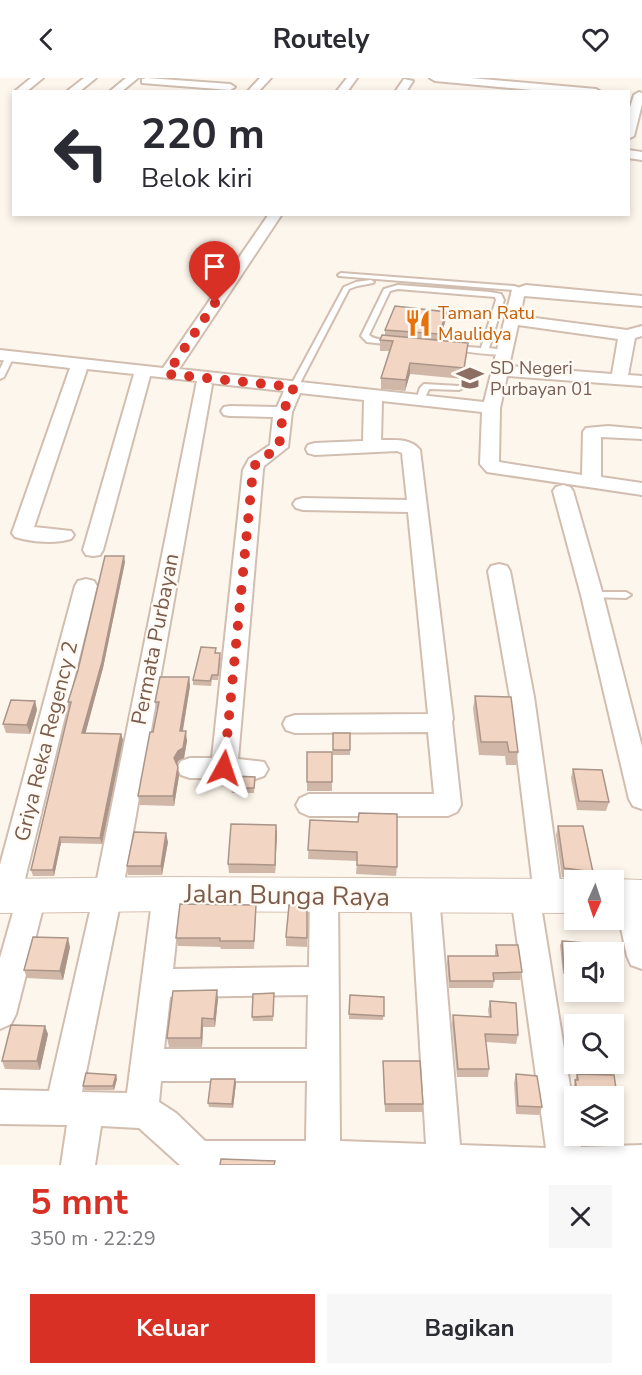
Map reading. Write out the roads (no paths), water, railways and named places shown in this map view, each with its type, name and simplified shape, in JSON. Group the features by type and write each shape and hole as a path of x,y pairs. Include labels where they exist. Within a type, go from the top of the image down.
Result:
{"main road":[{"name":"Jalan Bunga Raya","path":"13,896 108,894 549,896"}],"street":[{"path":"22,90 38,78"},
{"path":"74,90 92,78"},
{"path":"117,90 133,78"},
{"path":"146,81 213,82 228,89 240,78"},
{"path":"254,90 266,78"},
{"path":"343,90 352,78"},
{"path":"435,78 573,90"},
{"path":"401,90 408,81"},
{"path":"630,126 636,95"},
{"path":"167,374 275,216"},
{"path":"642,301 522,290 516,294 491,408 490,466 642,489"},
{"path":"512,320 634,333 619,379"},
{"path":"5,356 491,408"},
{"path":"64,535 22,533 80,364"},
{"path":"499,370 642,381"},
{"path":"93,550 143,371"},
{"name":"Permata Purbayan","path":"78,1165 74,1110 108,894 203,384"},
{"path":"224,768 253,470 256,463 279,447 283,412 294,387"},
{"path":"372,446 373,395"},
{"path":"230,411 283,412"},
{"path":"591,482 592,432 608,430 642,434"},
{"path":"309,805 448,805 439,721 441,719 411,450 399,445 315,449"},
{"path":"563,491 592,595 642,799"},
{"path":"303,504 416,506"},
{"path":"499,571 522,698 549,896 566,1165"},
{"name":"Griya Reka Regency 2","path":"0,1014 13,896 86,586"},
{"path":"295,724 439,721"},
{"path":"190,768 255,769"},
{"path":"141,1111 167,894"},
{"path":"323,1161 324,895"},
{"path":"425,896 445,1164"},
{"path":"628,896 642,956"},
{"path":"157,983 324,981"},
{"path":"147,1065 324,1065"},
{"path":"0,1107 148,1112 159,1119 182,1145 203,1162 323,1161 547,1165"},
{"path":"578,1165 642,1162"}],"lane":[{"path":"341,274 467,288 500,298 484,351"},
{"path":"294,387 346,288 369,282 390,288 522,290"},
{"path":"390,288 386,291 365,336 375,341 408,344"},
{"path":"440,347 504,352"},
{"path":"0,377 5,356"},
{"path":"420,400 427,386 459,388"},
{"path":"592,595 626,596"}],"place":[{"name":"Taman Ratu Maulidya","path":"418,323"},
{"name":"SD Negeri Purbayan 01","path":"470,378"}]}
